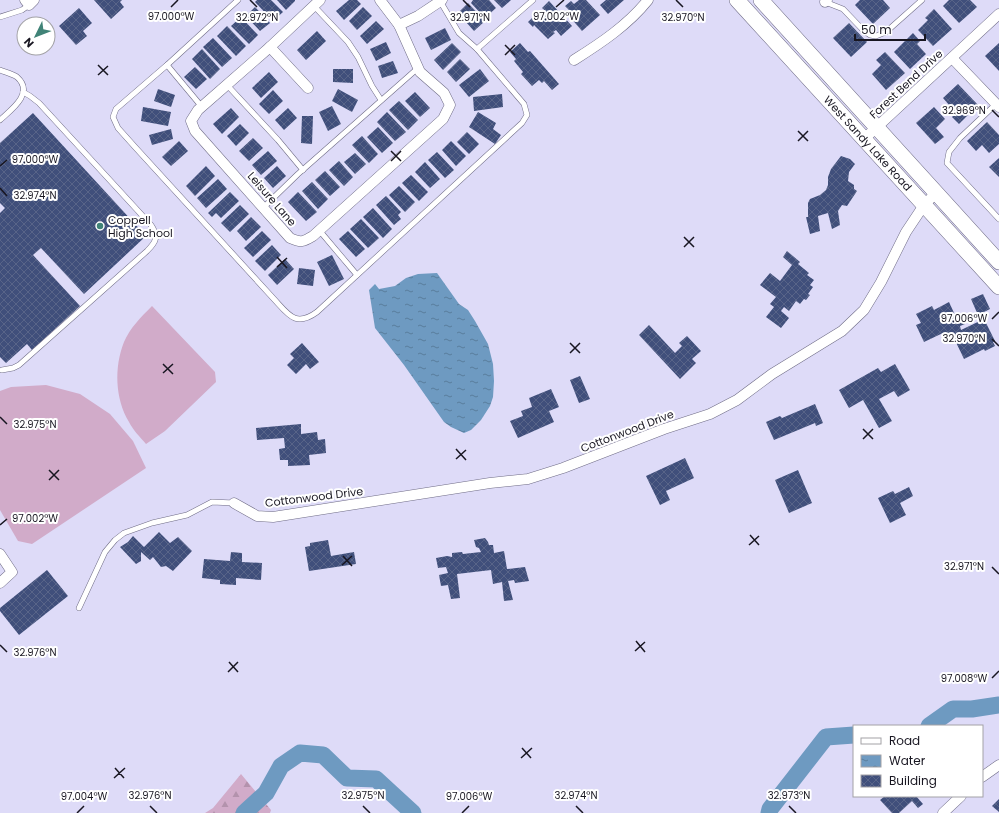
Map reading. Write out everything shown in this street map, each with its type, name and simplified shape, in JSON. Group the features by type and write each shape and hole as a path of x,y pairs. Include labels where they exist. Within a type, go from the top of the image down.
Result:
{"main road":[{"name":"West Sandy Lake Road","path":"737,0 999,287"},
{"name":"West Sandy Lake Road","path":"761,0 999,262"}],"street":[{"name":"Leisure Lane","path":"317,3 202,107 191,121 195,131 290,238 297,241 304,241 319,230 443,119 450,105 444,93 420,72 399,25 380,0"},
{"path":"574,60 601,44 635,15 648,0"},
{"path":"399,25 418,16 441,1"},
{"name":"Forest Bend Drive","path":"864,139 999,14"},
{"path":"270,47 308,88"},
{"path":"952,58 998,106"},
{"name":"Cottonwood Drive","path":"234,503 257,516 273,517 490,483 528,479 563,468 664,428 710,414 737,400 772,374 842,331 864,310 882,282 906,232 924,205 937,192"},
{"path":"0,554 12,572 0,583"},
{"path":"983,776 999,765"},
{"path":"942,813 960,797"}],"lane":[{"path":"238,0 116,109 113,117 118,128 289,316 298,319 308,318 317,312 522,123 527,115 524,104 477,49 460,33 441,1"},
{"path":"477,49 533,0"},
{"path":"825,1 844,9 864,31 870,35 876,36 886,32 922,0"},
{"path":"0,17 22,10 29,2"},
{"path":"317,3 358,57 372,86 381,100"},
{"path":"167,65 202,107"},
{"path":"264,207 303,170 418,68"},
{"path":"0,70 16,76 20,81 23,92 19,102 0,120"},
{"path":"227,85 278,140 303,170"},
{"path":"2,370 19,365 147,251 153,245 156,238 152,225 39,103 23,92"},
{"path":"998,106 960,138 949,152 947,163 999,218"},
{"path":"319,230 357,275"},
{"path":"78,608 105,552 115,540 124,533 152,523 187,516 212,502 234,503"}],"green space":[{"path":"152,306 215,372 216,382 165,431 146,444 132,428 124,413 119,393 117,372 126,337 136,323"},
{"path":"46,385 80,394 110,414 133,441 146,468 32,544 18,541 0,510 0,391 11,387"},
{"path":"241,774 271,810 270,813 205,813 213,808"}],"water":[{"path":"437,273 459,304 468,310 475,321 488,344 493,364 493,397 490,406 481,420 471,430 464,433 444,422 404,365 375,328 369,290 375,284 379,289 395,286 406,278 418,274"}],"building":[{"path":"94,0 122,0 120,2 124,7 111,19"},
{"path":"257,0 271,0 283,12 273,21 255,2"},
{"path":"277,0 295,0 295,1 286,10"},
{"path":"349,0 357,0 361,4 344,20 336,11"},
{"path":"473,0 489,0 496,8 485,18 471,3"},
{"path":"494,0 511,0 502,8"},
{"path":"579,0 586,0 600,15 582,31 569,16 572,13 565,6 571,1 574,4"},
{"path":"606,0 624,0 608,14 600,5"},
{"path":"860,0 883,0 890,8 873,24 855,5"},
{"path":"949,0 970,0 977,7 959,23 943,6"},
{"path":"549,1 572,26 561,36 556,30 553,32 555,33 548,39 534,25 533,27 528,22 534,16 539,21 548,13 542,8"},
{"path":"468,3 485,21 474,31 458,13"},
{"path":"255,7 270,23 260,31 246,16"},
{"path":"363,7 372,16 357,30 349,21"},
{"path":"79,8 92,23 83,31 87,36 76,45 59,26"},
{"path":"934,9 952,29 933,46 918,30 928,20 925,18"},
{"path":"241,17 258,35 249,44 231,26"},
{"path":"376,21 384,29 367,44 360,36"},
{"path":"849,23 867,42 851,57 833,38"},
{"path":"227,26 246,46 236,56 217,36"},
{"path":"445,28 451,40 431,50 425,38"},
{"path":"317,31 326,41 306,60 297,50"},
{"path":"913,33 920,41 917,44 926,54 910,69 894,52"},
{"path":"213,38 232,58 222,67 203,47"},
{"path":"386,42 391,53 376,61 370,49"},
{"path":"452,43 461,52 443,70 434,60"},
{"path":"520,43 528,52 530,51 559,84 552,90 544,81 542,83 539,80 532,86 521,74 523,72 514,61 516,59 510,52"},
{"path":"999,43 999,71 985,56"},
{"path":"202,49 220,69 210,79 192,59"},
{"path":"885,52 905,73 886,90 872,74 881,65 876,60"},
{"path":"460,59 470,69 456,82 447,72"},
{"path":"393,61 398,73 382,78 378,66"},
{"path":"195,67 207,79 196,89 184,77"},
{"path":"333,69 353,69 353,83 333,82"},
{"path":"480,69 489,81 469,97 459,85"},
{"path":"269,72 278,82 261,98 252,88"},
{"path":"958,84 978,105 959,124 952,117 956,113 943,98"},
{"path":"158,89 175,95 171,107 154,101"},
{"path":"338,89 358,100 352,112 332,101"},
{"path":"273,90 283,101 269,114 259,104"},
{"path":"415,92 430,108 420,117 405,101"},
{"path":"502,94 503,107 474,111 473,97"},
{"path":"399,101 418,120 408,130 389,110"},
{"path":"332,106 341,124 328,131 319,112"},
{"path":"143,107 171,112 168,126 141,121"},
{"path":"934,107 945,119 936,128 944,137 935,144 916,123"},
{"path":"231,108 239,117 222,134 213,124"},
{"path":"288,108 297,118 284,130 275,120"},
{"path":"387,112 406,132 395,141 377,122"},
{"path":"478,112 496,123 493,129 501,135 495,144 469,127"},
{"path":"33,113 146,236 84,294 41,248 33,255 80,306 32,350 27,344 6,363 0,357 0,213 5,208 0,203 0,143"},
{"path":"302,116 313,116 312,144 301,143"},
{"path":"987,122 999,135 999,144 989,153 982,145 976,151 967,141"},
{"path":"240,124 249,133 236,146 227,136"},
{"path":"378,127 393,143 382,153 367,137"},
{"path":"171,129 173,139 152,145 149,135"},
{"path":"467,132 479,144 469,154 457,142"},
{"path":"362,136 378,154 369,163 352,145"},
{"path":"253,138 263,148 249,161 239,151"},
{"path":"179,141 188,151 171,166 162,157"},
{"path":"451,141 466,156 456,166 442,150"},
{"path":"268,151 277,161 261,175 252,165"},
{"path":"437,152 454,170 445,178 428,160"},
{"path":"355,153 366,164 355,174 344,162"},
{"path":"841,156 850,159 855,164 849,172 848,181 854,185 854,189 857,191 847,206 842,205 838,211 840,225 832,229 828,213 818,216 820,231 810,234 806,217 808,217 808,203 810,199 820,195 826,190 831,169"},
{"path":"999,158 999,177 989,167"},
{"path":"339,161 353,177 344,186 329,170"},
{"path":"425,162 440,179 430,188 415,172"},
{"path":"206,166 215,176 195,196 186,186"},
{"path":"277,166 286,176 273,188 264,178"},
{"path":"325,171 340,187 330,196 315,180"},
{"path":"411,175 428,192 419,201 402,183"},
{"path":"218,179 227,189 206,208 197,198"},
{"path":"312,182 328,199 318,209 302,191"},
{"path":"399,186 415,202 405,212 389,195"},
{"path":"230,192 239,201 221,218 216,213 212,217 208,213"},
{"path":"298,192 317,212 306,221 288,202"},
{"path":"386,196 401,212 398,215 401,219 394,225 376,205"},
{"path":"240,205 249,214 230,232 221,223"},
{"path":"373,208 392,229 383,238 363,217"},
{"path":"251,217 261,227 246,241 237,231"},
{"path":"361,219 379,238 368,248 350,229"},
{"path":"262,231 271,240 253,257 244,248"},
{"path":"348,231 365,249 356,257 339,239"},
{"path":"272,245 281,255 265,271 255,261"},
{"path":"787,251 800,262 798,264 809,273 807,275 814,280 810,285 813,287 808,294 810,295 806,300 804,299 800,304 796,301 789,311 784,307 781,311 789,318 781,328 766,317 774,307 770,304 776,297 760,285 770,273 780,281 792,265 783,257"},
{"path":"332,255 344,279 329,286 317,262"},
{"path":"285,259 294,269 277,285 268,275"},
{"path":"299,268 315,270 313,286 297,284"},
{"path":"983,294 990,309 978,315 971,299"},
{"path":"949,302 955,315 959,313 965,324 960,326 961,330 984,319 995,341 993,342 995,346 985,351 984,349 964,359 952,334 945,337 943,333 924,342 916,325 921,323 916,314 932,306 934,310"},
{"path":"649,325 675,353 682,346 679,343 687,336 701,351 692,359 696,363 680,379 639,335"},
{"path":"302,343 319,362 310,369 306,364 296,374 287,365 294,358 290,354"},
{"path":"895,364 910,390 898,397 894,391 879,399 892,421 879,428 863,400 849,408 839,390 878,368 881,372"},
{"path":"580,376 590,399 579,403 570,380"},
{"path":"551,389 559,407 549,411 554,422 518,438 510,421 523,416 521,411 532,407 529,398"},
{"path":"815,404 823,423 816,426 815,423 774,440 766,422 780,416 782,418"},
{"path":"301,424 301,434 317,432 318,440 325,439 326,453 309,455 310,465 288,466 288,460 280,460 279,449 285,448 284,438 257,440 256,428"},
{"path":"685,458 694,478 666,491 670,500 660,505 646,476"},
{"path":"798,470 812,503 789,513 775,480"},
{"path":"909,487 913,496 900,503 906,515 890,523 878,498 893,491 895,494"},
{"path":"159,532 170,543 178,537 192,551 173,571 166,566 161,567 153,557 150,560 141,552 141,561 136,564 120,547 128,542 133,536 144,547"},
{"path":"485,538 489,545 493,545 494,553 504,551 507,569 525,567 529,581 515,583 514,580 508,581 513,600 504,601 502,582 493,584 491,570 457,574 460,598 451,599 448,585 441,586 439,575 448,573 446,567 438,568 436,558 447,556 452,557 452,553 462,552 463,554 481,552 479,548 476,547 474,540"},
{"path":"328,540 331,556 354,552 356,564 309,571 305,547 310,546 310,543"},
{"path":"231,552 242,553 242,562 262,563 261,580 236,578 236,585 220,584 220,580 202,578 204,559 230,561"},
{"path":"47,570 68,596 19,635 0,611 0,608"},
{"path":"884,797 917,797 923,804 918,808 912,801 899,813 892,813 880,800"},
{"path":"999,799 999,812 992,806"}],"waterway":[{"path":"930,725 953,709 972,709 999,705"},
{"path":"769,813 770,809 826,737 853,735"},
{"path":"244,813 266,793 281,766 300,753 323,755 347,778 376,779 413,813"}],"place":[{"name":"Coppell High School","path":"100,226"}]}
